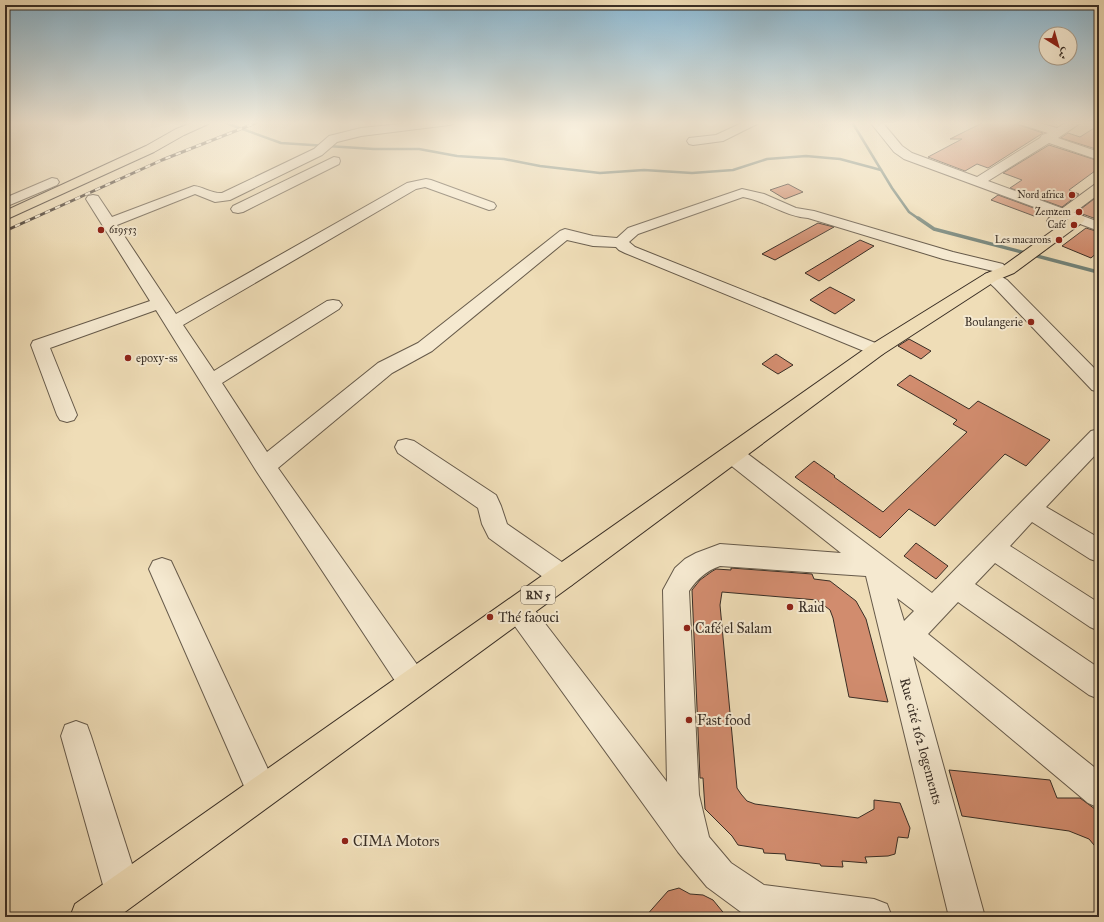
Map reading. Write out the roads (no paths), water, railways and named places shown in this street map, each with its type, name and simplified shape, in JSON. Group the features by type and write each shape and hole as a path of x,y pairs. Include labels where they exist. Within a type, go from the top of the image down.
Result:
{"main road":[{"path":"5,216 115,165"},
{"name":"RN 5","path":"1042,239 1064,214 1099,188"},
{"name":"RN 5","path":"88,917 563,577 876,350 1004,266 1042,239 1078,219"}],"street":[{"path":"109,223 194,190 198,190 213,198 225,197 292,165"},
{"path":"238,209 326,165"},
{"path":"933,165 1099,227"},
{"path":"978,182 1004,165"},
{"path":"274,174 310,187"},
{"path":"5,203 52,182"},
{"path":"173,323 419,183 426,182 489,206"},
{"path":"264,466 385,368 425,347 565,234 590,242 621,242 633,231 736,195 752,194 791,212 809,214 949,256 1004,266 1001,284 1099,385"},
{"path":"94,199 264,466 413,683"},
{"path":"621,242 624,247 630,250 876,350"},
{"path":"67,415 40,345 160,303"},
{"path":"210,382 333,305"},
{"path":"1099,436 909,635 1099,792"},
{"path":"406,447 488,502 491,508 493,523 498,531 563,577"},
{"path":"732,454 933,610"},
{"path":"1030,509 1099,551"},
{"path":"993,548 1099,618"},
{"path":"694,846 683,795 676,590 683,576 694,565 704,560 720,556 876,566"},
{"name":"Rue cité 162 logements","path":"876,566 967,917"},
{"path":"162,569 262,791"},
{"path":"957,586 1099,685"},
{"path":"518,609 694,846 719,875 758,902 874,917"},
{"path":"76,736 123,892"}],"waterway":[{"path":"535,165 600,173 644,170 692,173 733,170 748,165"},
{"path":"862,165 881,170"},
{"path":"878,165 909,212 919,219"},
{"path":"918,218 934,229 1094,271 1099,274"}],"railway":[{"path":"5,231 151,165"}],"place":[{"name":"Nord africa","path":"1072,195"},
{"name":"Zemzem","path":"1079,212"},
{"name":"Café","path":"1074,225"},
{"name":"619553","path":"101,230"},
{"name":"Les macarons","path":"1059,240"},
{"name":"Boulangerie","path":"1031,322"},
{"name":"epoxy-ss","path":"128,358"},
{"name":"Raid","path":"790,607"},
{"name":"Thé faouci","path":"490,617"},
{"name":"Café el Salam","path":"687,628"},
{"name":"Fast food","path":"689,720"},
{"name":"CIMA Motors","path":"345,841"}]}
